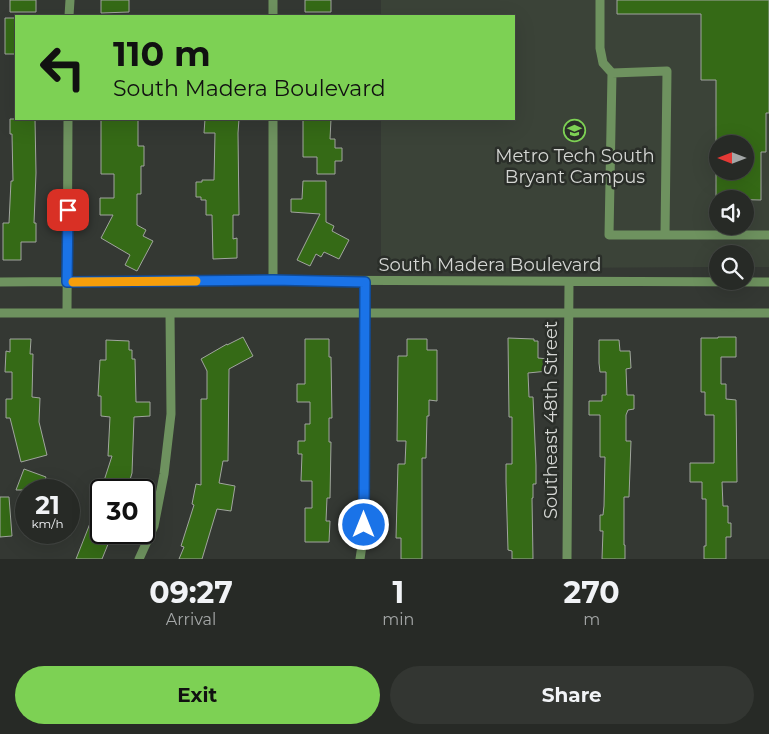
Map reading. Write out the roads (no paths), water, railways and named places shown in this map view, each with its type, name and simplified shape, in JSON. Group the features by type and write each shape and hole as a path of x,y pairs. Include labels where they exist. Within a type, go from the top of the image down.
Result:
{"street":[{"path":"69,15 70,0"},
{"path":"272,0 272,15"},
{"path":"600,0 600,48 603,63 612,73 609,235 769,235"},
{"path":"612,73 667,71 665,235"},
{"path":"67,313 68,120"},
{"path":"273,120 273,280"},
{"name":"South Madera Boulevard","path":"0,282 273,280 365,282 769,282"},
{"path":"360,559 364,525 365,282"},
{"name":"Southeast 48th Street","path":"567,559 569,282"},
{"path":"0,313 769,313"},
{"path":"139,559 154,526 164,474 171,414 170,314"}],"place":[{"name":"Metro Tech South Bryant Campus","path":"575,131"}]}
